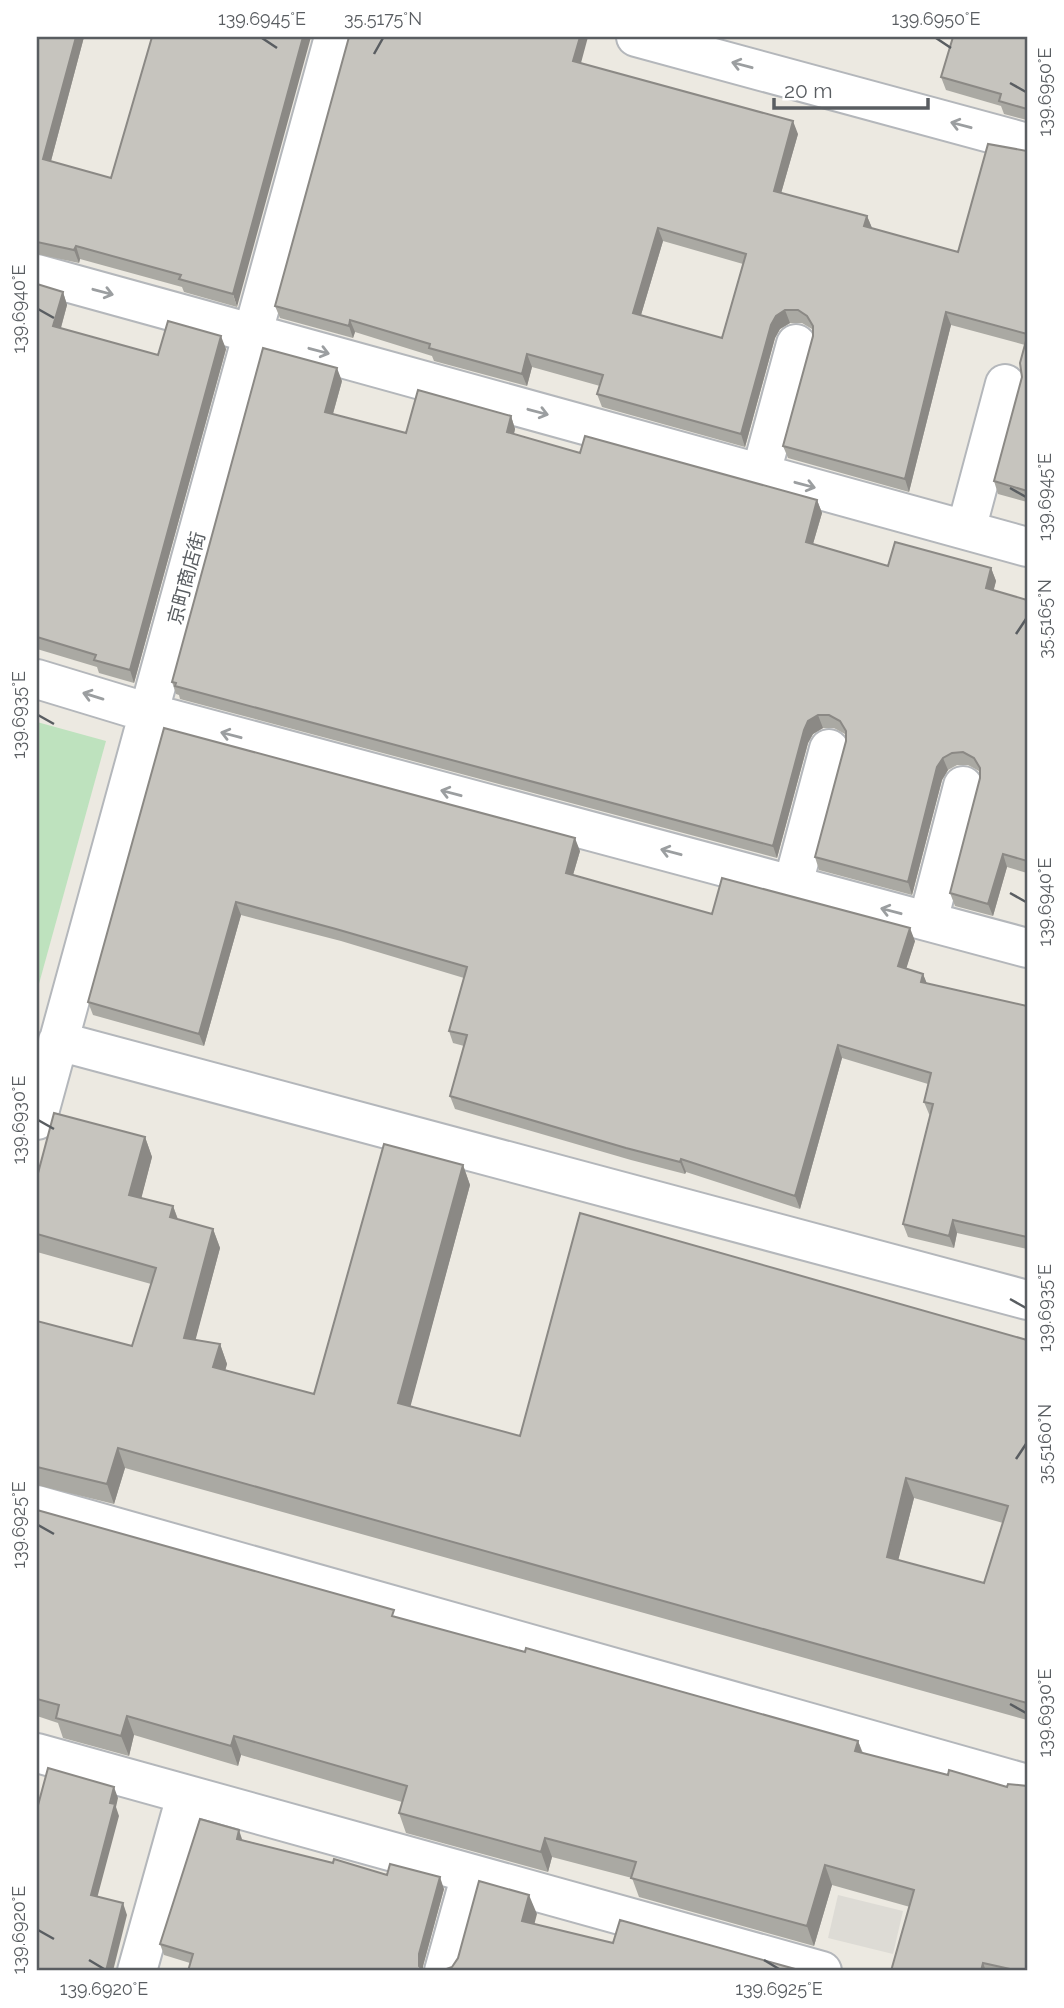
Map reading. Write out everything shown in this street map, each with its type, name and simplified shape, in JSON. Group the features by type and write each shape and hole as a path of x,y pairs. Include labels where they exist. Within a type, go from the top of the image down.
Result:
{"street":[{"name":"京町商店街","path":"37,1120 334,37"},
{"path":"636,37 1027,142"},
{"path":"37,274 1027,547"},
{"path":"761,473 796,344"},
{"path":"966,530 1005,384"},
{"path":"37,679 149,713 1027,948"},
{"path":"793,884 830,749"},
{"path":"928,921 963,786"},
{"path":"58,1041 1027,1300"},
{"path":"37,1505 1027,1784"},
{"path":"37,1753 471,1874 764,1964 822,1971"},
{"path":"137,1971 186,1796"},
{"path":"443,1971 471,1874"}],"shaded area":[{"path":"838,1895 903,1911 893,1954 828,1938"}],"green space":[{"path":"37,722 106,741 37,991"}],"building":[{"path":"37,37 76,37 43,159 111,178 152,37 303,37 233,294 179,279 181,275 76,246 74,250 37,242"},
{"path":"349,37 580,37 573,61 793,121 774,191 867,216 864,226 958,252 988,144 1027,151 1027,334 946,312 905,479 783,446 813,336 813,326 807,316 798,310 785,310 776,316 771,325 741,434 597,394 603,375 527,354 522,374 429,348 430,344 350,320 349,326 275,306","holes":["658,228 746,254 722,338 633,313"]},
{"path":"953,37 1027,37 1027,109 999,101 1001,94 941,77"},
{"path":"37,284 63,292 53,326 158,355 168,321 221,336 130,670 94,660 96,655 37,637"},
{"path":"1027,337 1027,491 994,481 1022,377 1020,363"},
{"path":"263,348 337,368 325,412 406,433 418,390 511,416 507,432 580,453 585,436 817,500 806,542 888,566 895,542 991,568 986,588 1027,600 1027,861 1003,854 988,904 950,893 980,778 980,768 974,758 963,752 952,753 943,758 937,767 908,882 815,857 846,741 846,731 840,721 829,715 818,715 808,721 804,730 773,846 175,686 176,683 172,682"},
{"path":"164,728 575,838 566,873 712,914 722,878 910,928 898,966 923,974 921,982 1027,1006 1027,1237 953,1220 949,1236 903,1224 933,1104 924,1102 931,1073 838,1045 795,1196 681,1159 680,1162 626,1148 450,1096 467,1035 449,1031 467,967 336,929 236,902 199,1034 88,1002"},
{"path":"54,1113 145,1137 129,1195 173,1206 170,1217 213,1229 184,1338 220,1344 213,1367 314,1394 384,1144 463,1165 398,1403 520,1436 580,1213 1027,1340 1027,1703 118,1448 107,1484 37,1467 37,1321 132,1346 156,1268 37,1234 37,1177","holes":["906,1478 1008,1506 984,1583 887,1557"]},
{"path":"37,1510 394,1610 392,1616 525,1652 526,1648 858,1741 855,1751 948,1775 949,1770 1007,1787 1008,1784 1027,1786 1027,1971 983,1963 981,1971 891,1971 914,1890 825,1865 807,1926 631,1878 636,1862 545,1838 541,1852 399,1813 407,1786 234,1736 231,1746 127,1716 121,1736 56,1718 59,1705 37,1699"},
{"path":"48,1768 114,1787 110,1803 115,1804 91,1895 123,1903 106,1971 37,1971 37,1809"},
{"path":"200,1819 239,1830 237,1839 333,1863 334,1859 387,1875 390,1864 440,1877 419,1954 419,1966 424,1971 188,1971 193,1954 160,1944"},
{"path":"479,1881 529,1895 522,1921 613,1943 620,1920 795,1969 441,1971 452,1967 458,1958"}]}
